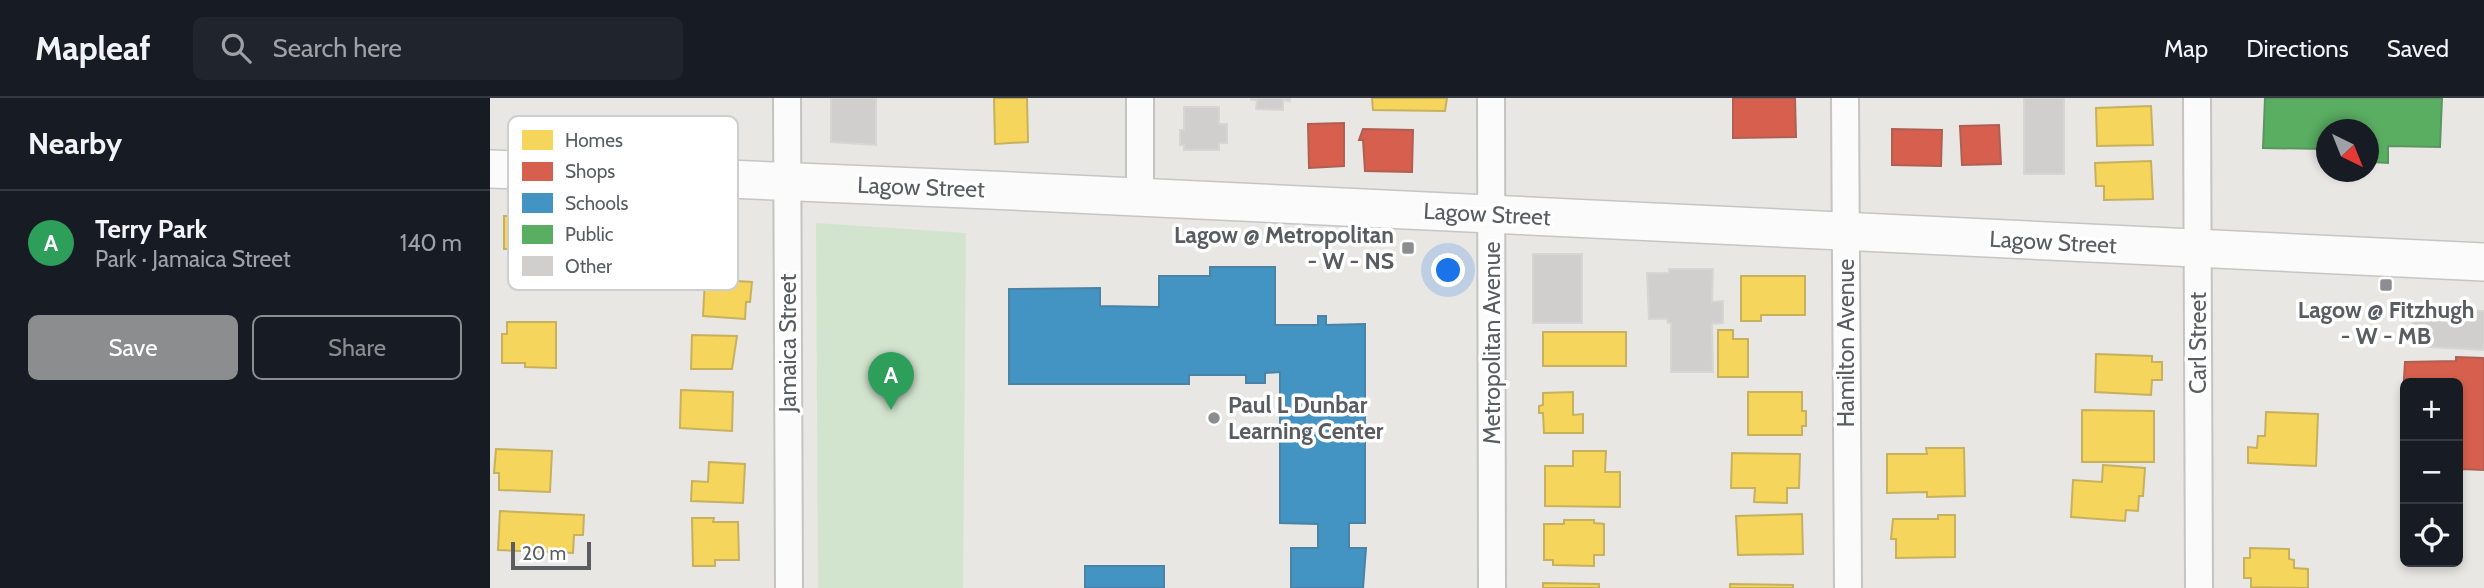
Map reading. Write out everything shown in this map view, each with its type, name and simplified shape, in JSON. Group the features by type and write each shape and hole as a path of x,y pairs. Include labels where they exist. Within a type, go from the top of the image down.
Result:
{"street":[{"name":"Jamaica Street","path":"787,98 789,588"},
{"path":"1140,98 1140,197"},
{"name":"Metropolitan Avenue","path":"1491,98 1492,588"},
{"name":"Hamilton Avenue","path":"1845,98 1848,588"},
{"name":"Carl Street","path":"2197,98 2199,588"},
{"name":"Lagow Street","path":"490,169 508,170"},
{"name":"Lagow Street","path":"738,180 2484,262"}],"green space":[{"path":"816,223 966,233 963,588 818,588"}],"building: Homes":[{"path":"994,98 1027,98 1028,142 995,144"},
{"path":"1372,98 1447,98 1445,111 1373,110"},
{"path":"2151,106 2153,145 2097,146 2096,108"},
{"path":"2151,161 2153,199 2104,200 2104,186 2096,186 2095,163"},
{"path":"504,216 508,216 508,249 504,249"},
{"path":"1741,276 1805,276 1805,315 1761,315 1761,321 1741,321"},
{"path":"738,281 752,282 750,302 746,302 745,319 703,316 704,290 738,290"},
{"path":"507,322 556,322 556,368 525,367 525,363 502,363 502,334 507,334"},
{"path":"1718,330 1733,330 1733,339 1748,339 1748,377 1718,377"},
{"path":"1543,332 1626,332 1626,366 1543,366"},
{"path":"692,335 737,336 732,369 691,369"},
{"path":"2096,354 2152,356 2152,362 2162,362 2162,380 2152,380 2151,395 2095,392"},
{"path":"681,390 733,392 732,431 680,428"},
{"path":"1573,392 1573,415 1583,414 1583,433 1544,433 1543,413 1539,413 1539,406 1543,405 1543,393"},
{"path":"1748,392 1802,392 1802,411 1806,411 1806,426 1802,426 1802,435 1748,435"},
{"path":"2082,410 2154,411 2154,462 2082,462"},
{"path":"2266,412 2318,414 2316,466 2248,463 2248,447 2257,448 2258,436 2265,436"},
{"path":"1926,448 1964,448 1965,496 1927,497 1927,492 1887,493 1887,454 1927,454"},
{"path":"496,449 552,451 550,492 499,490 499,473 494,473"},
{"path":"1573,451 1606,451 1605,472 1620,472 1620,507 1545,506 1545,466 1573,466"},
{"path":"1732,453 1800,454 1799,488 1787,488 1787,503 1754,502 1755,488 1731,488"},
{"path":"709,462 745,464 743,503 691,501 692,481 708,482"},
{"path":"2103,465 2145,468 2143,496 2139,496 2138,511 2126,510 2125,521 2071,517 2073,480 2102,482"},
{"path":"500,511 584,515 583,535 574,535 573,553 498,550"},
{"path":"1802,514 1803,554 1738,555 1736,516"},
{"path":"1938,515 1955,515 1955,557 1896,558 1896,539 1891,539 1893,519 1938,519"},
{"path":"692,518 714,518 713,522 738,522 739,560 715,560 715,566 693,566"},
{"path":"1564,520 1594,520 1594,523 1604,524 1604,555 1594,555 1594,566 1553,565 1553,560 1544,560 1544,524 1564,524"},
{"path":"2250,548 2289,549 2289,559 2294,560 2294,568 2308,569 2308,588 2251,587 2251,578 2244,578 2244,558 2250,558"},
{"path":"1543,583 1599,584 1599,588 1543,588"},
{"path":"1730,584 1793,585 1793,588 1730,588"}],"building: Shops":[{"path":"1733,98 1795,98 1796,137 1733,138"},
{"path":"1344,123 1344,166 1309,168 1308,124"},
{"path":"1999,125 2001,164 1962,165 1960,126"},
{"path":"1363,129 1413,130 1412,172 1365,171 1363,140 1359,140"},
{"path":"1892,129 1942,130 1941,166 1892,165"},
{"path":"2456,357 2483,358 2484,470 2463,469 2463,378 2404,378 2405,362 2456,361"}],"building: Schools":[{"path":"1210,267 1275,267 1275,325 1318,325 1318,316 1326,316 1326,325 1365,324 1365,523 1349,523 1349,548 1366,548 1363,588 1291,588 1291,548 1318,548 1318,524 1280,523 1280,372 1265,373 1265,383 1246,383 1246,375 1189,375 1189,384 1009,384 1009,289 1100,288 1100,306 1159,307 1159,276 1210,276"},
{"path":"1085,566 1164,566 1164,588 1085,588"}],"building: Public":[{"path":"2265,98 2442,98 2440,147 2388,146 2388,163 2379,162 2379,119 2316,119 2316,149 2263,148"}],"building: Other":[{"path":"831,98 876,98 876,145 831,142"},
{"path":"1251,98 1290,98 1290,101 1283,100 1283,110 1256,109 1257,100"},
{"path":"2024,98 2064,98 2064,174 2024,174"},
{"path":"1184,107 1219,107 1219,124 1227,124 1227,143 1219,143 1219,150 1184,150 1184,145 1180,145 1180,130 1184,130"},
{"path":"1533,254 1582,254 1582,323 1533,323"},
{"path":"1669,269 1713,269 1712,302 1723,301 1723,323 1712,324 1713,372 1671,372 1671,323 1668,323 1667,319 1649,319 1647,273 1669,273"},
{"path":"2466,310 2484,311 2484,350 2412,346 2413,316 2465,319"}],"place":[{"name":"Lagow @ Metropolitan - W - NS","path":"1408,248"},
{"name":"Lagow @ Fitzhugh - W - MB","path":"2386,285"},
{"name":"Terry Park","path":"891,410"},
{"name":"Paul L Dunbar Learning Center","path":"1214,418"}]}
